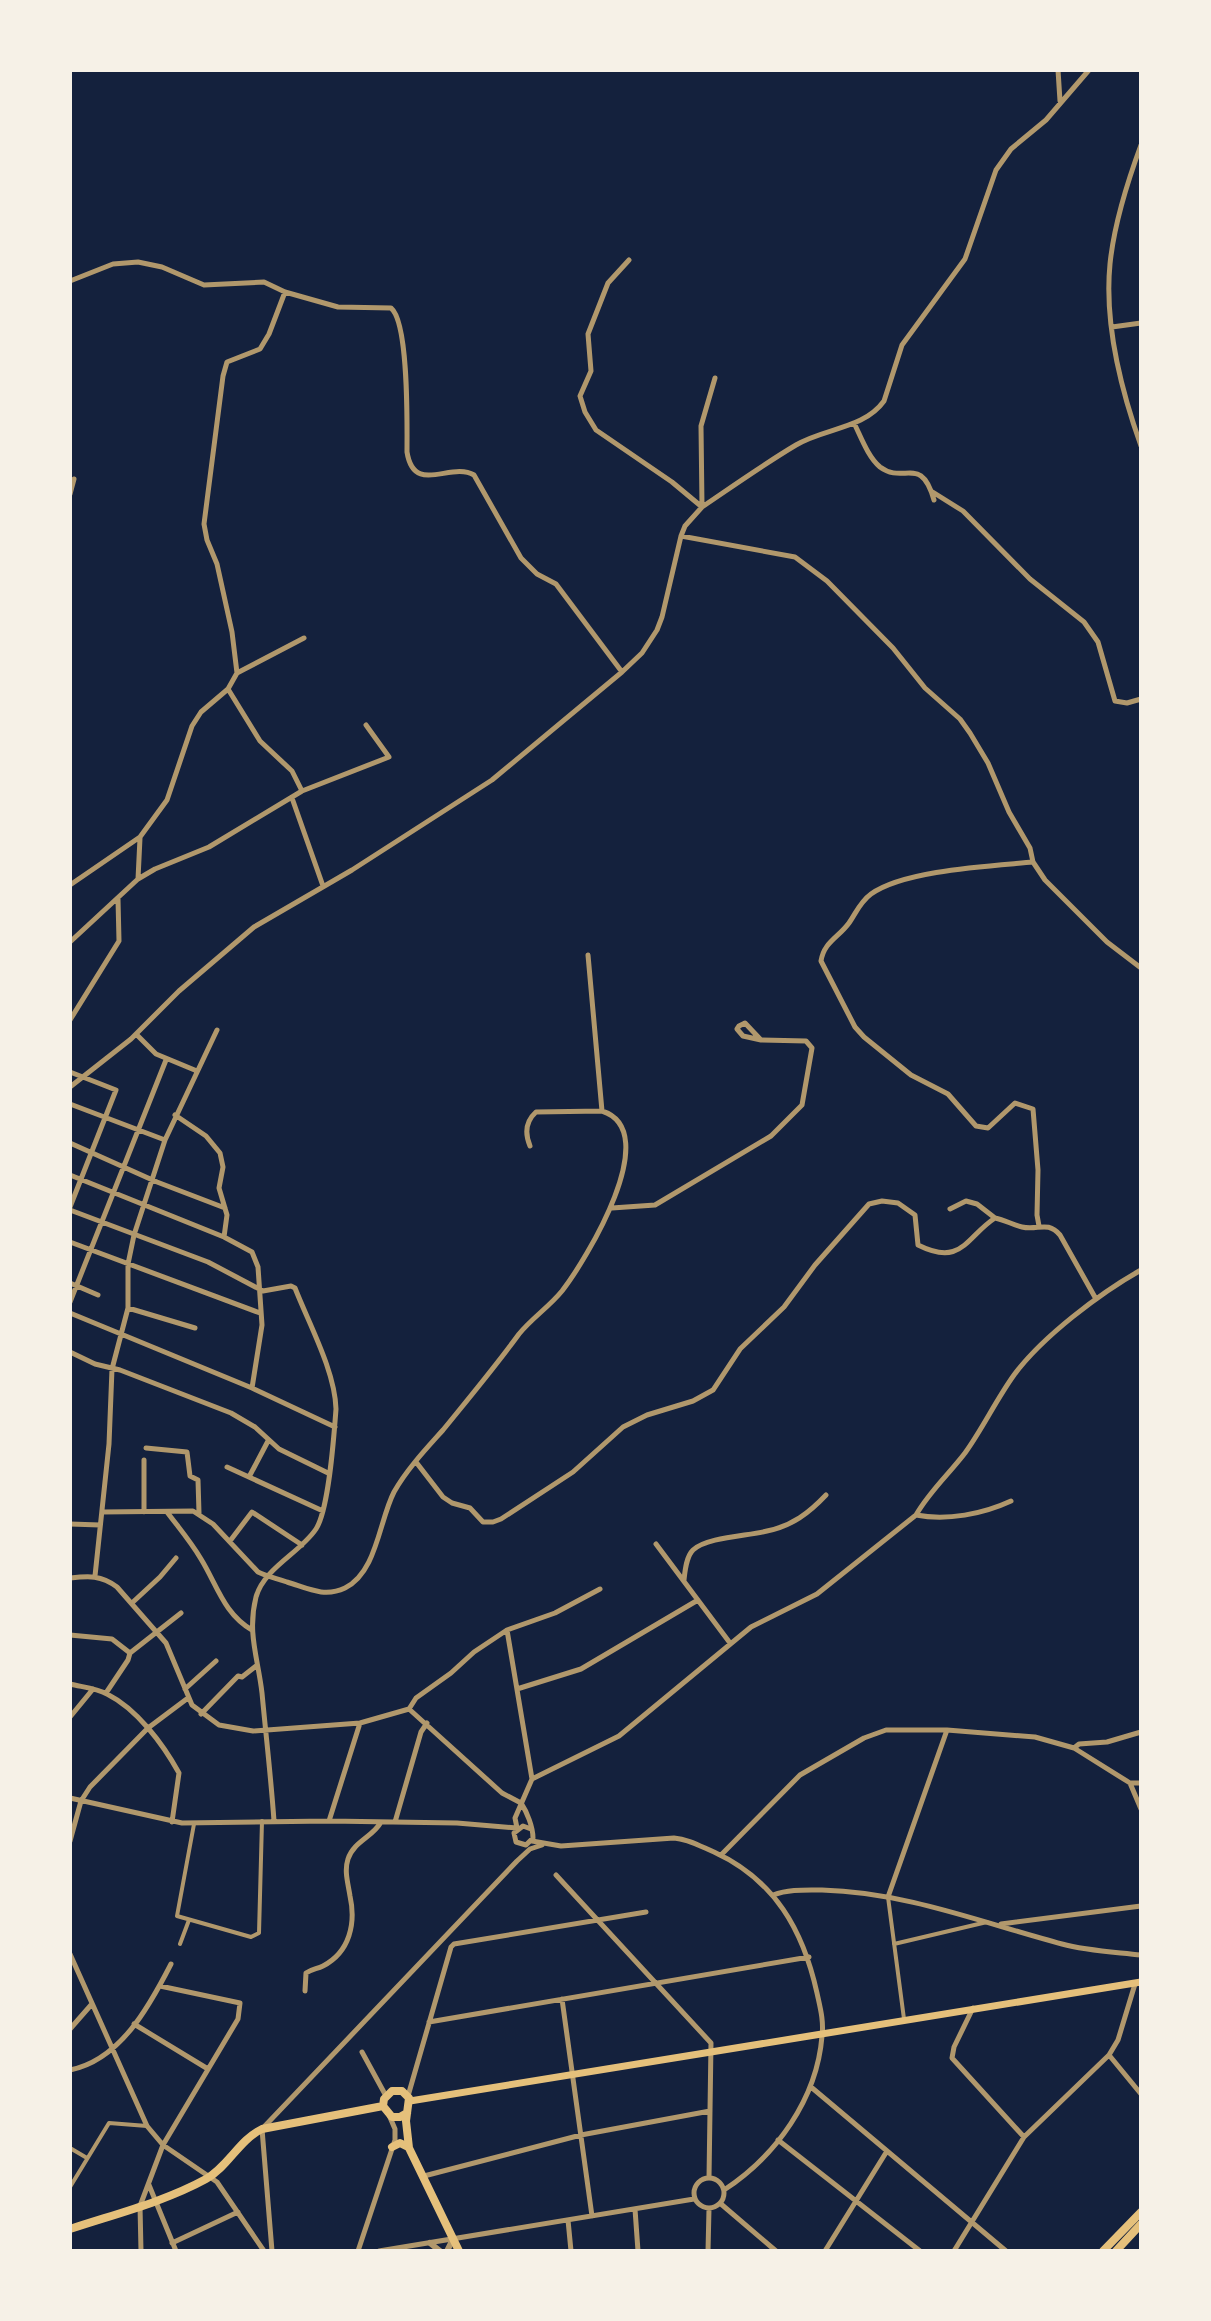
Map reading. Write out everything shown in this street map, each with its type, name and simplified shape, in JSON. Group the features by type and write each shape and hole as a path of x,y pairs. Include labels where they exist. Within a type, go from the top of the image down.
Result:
{"main road":[{"path":"407,2113 396,2117 388,2115 383,2106 386,2096 399,2090 409,2098 573,2075 1138,1982"},
{"path":"409,2098 409,2148 459,2251"},
{"path":"70,2229 210,2178 252,2133 262,2129 383,2106"},
{"path":"392,2147 400,2143 409,2148"},
{"path":"1103,2251 1141,2212"},
{"path":"1117,2251 1141,2224"}],"street":[{"path":"1058,70 1060,102"},
{"path":"70,1087 136,1034 242,936 492,780 642,653 662,617 685,526 702,507 796,445 872,414 884,401 902,345 965,259 996,170 1011,149 1046,120 1089,70"},
{"path":"1141,145 1111,250 1108,293 1125,405 1141,446"},
{"path":"629,260 608,283 588,334 591,371 580,396 596,430 672,482 702,507"},
{"path":"70,281 113,264 138,262 162,267 204,285 264,282 285,292 338,307 384,306 397,312 406,381 407,452 414,470 422,475 458,470 474,475 521,558 537,574 556,584 622,672"},
{"path":"237,673 232,632 217,564 204,524 227,362 260,349 285,292"},
{"path":"1112,327 1141,323"},
{"path":"702,507 701,426 715,378"},
{"path":"854,423 877,464 893,472 919,475 928,484 934,500"},
{"path":"70,494 74,479"},
{"path":"931,491 963,511 1030,579 1084,622 1098,642 1115,701 1127,703 1141,699"},
{"path":"681,536 795,557 827,581 893,648 925,688 960,719 988,763 1009,812 1030,848 1033,862 1055,891 1107,942 1141,968"},
{"path":"70,885 140,837 167,800 192,726 201,712 228,689 237,673 304,638"},
{"path":"228,689 260,741 292,771 302,791"},
{"path":"70,942 138,879 155,869 209,847 302,791 389,757 366,725"},
{"path":"292,798 323,886"},
{"path":"138,879 140,837"},
{"path":"1033,862 931,873 885,886 864,900 848,924 826,945 821,961 855,1027 864,1037 911,1075 948,1094 976,1126 988,1128 1015,1103 1033,1109 1038,1159 1039,1226"},
{"path":"70,1020 119,941 118,899"},
{"path":"588,955 602,1111"},
{"path":"612,1208 655,1205 764,1141 795,1113 803,1100 812,1048 806,1041 761,1040 743,1036 737,1029 745,1023 761,1040"},
{"path":"95,1576 109,1444 112,1369 128,1308 128,1264 134,1235 175,1115 217,1030"},
{"path":"136,1034 156,1054 197,1071"},
{"path":"70,1302 166,1060"},
{"path":"70,1072 116,1090 70,1208 208,1262 258,1289 295,1288 320,1348 334,1394 335,1427 318,1526 267,1577 255,1600 252,1630 262,1690 274,1821"},
{"path":"70,1104 165,1140"},
{"path":"102,1512 199,1513 258,1572 267,1577 325,1593 346,1587 356,1580 372,1551 392,1496 529,1321 562,1290 612,1208 626,1138 620,1122 611,1114 602,1111 536,1112 530,1117 526,1128 530,1146"},
{"path":"175,1115 206,1136 220,1153 223,1167 219,1188 227,1215 224,1237"},
{"path":"70,1143 225,1208"},
{"path":"70,1175 224,1237 252,1252 258,1267 261,1334 252,1388"},
{"path":"416,1462 443,1497 470,1508 483,1522 493,1522 573,1472 623,1427 647,1415 693,1401 713,1390 740,1349 778,1314 815,1265 869,1204 882,1201 907,1208 915,1215 918,1245 943,1251 963,1249 995,1218"},
{"path":"950,1209 966,1201 977,1204 995,1218 1018,1226 1053,1227 1096,1299"},
{"path":"70,1242 260,1314"},
{"path":"532,1779 619,1736 730,1643 764,1618 825,1588 916,1515 925,1499 975,1439 1024,1362 1096,1299 1141,1270"},
{"path":"70,1283 98,1295"},
{"path":"128,1308 195,1328"},
{"path":"70,1313 252,1388 335,1427"},
{"path":"70,1352 231,1413 255,1427 268,1437 268,1441 249,1477"},
{"path":"268,1441 328,1473"},
{"path":"146,1448 187,1452 190,1476 198,1480 199,1513"},
{"path":"144,1460 144,1512"},
{"path":"227,1467 323,1511"},
{"path":"684,1580 689,1557 694,1550 709,1542 770,1531 796,1521 826,1495"},
{"path":"916,1515 930,1518 974,1514 1011,1501"},
{"path":"166,1512 193,1544 227,1609 241,1624 252,1630"},
{"path":"230,1541 252,1512 302,1545"},
{"path":"70,1524 100,1525"},
{"path":"656,1544 730,1643"},
{"path":"133,1602 176,1558"},
{"path":"70,1578 95,1576 107,1579 133,1602 172,1653 188,1698 201,1714 227,1728 264,1730 360,1723 409,1709 416,1698 507,1630 555,1613 600,1589"},
{"path":"517,1689 581,1669 698,1600"},
{"path":"106,1693 130,1653 181,1613"},
{"path":"506,1825 515,1818 532,1779 507,1630"},
{"path":"70,1635 112,1639 130,1653"},
{"path":"185,1689 216,1661"},
{"path":"201,1714 238,1676 242,1677 256,1666"},
{"path":"70,1684 106,1693 148,1728 179,1773 172,1822"},
{"path":"70,1717 93,1689"},
{"path":"70,1841 81,1801 90,1787 148,1728 188,1698"},
{"path":"409,1709 509,1800 521,1803"},
{"path":"329,1821 360,1723"},
{"path":"395,1822 421,1732 427,1723"},
{"path":"721,1855 800,1775 864,1738 896,1728 1035,1737 1074,1748 1130,1783 1141,1783"},
{"path":"904,2019 888,1897 947,1730"},
{"path":"1074,1748 1079,1744 1107,1742 1141,1732"},
{"path":"1130,1783 1141,1809"},
{"path":"70,1798 172,1822 194,1824 329,1821 506,1825 531,1829"},
{"path":"521,1803 532,1841"},
{"path":"514,1836 517,1828 515,1818"},
{"path":"194,1824 177,1916 251,1937 259,1933 262,1821"},
{"path":"305,1991 306,1973 329,1962 344,1948 349,1937 353,1920 346,1876 348,1859 356,1845 372,1834 381,1822"},
{"path":"506,1825 519,1844 517,1861"},
{"path":"519,1844 526,1845 532,1841 567,1846 674,1838 688,1840 745,1869 773,1895 809,1957 823,2032 811,2087 778,2140 751,2171 724,2190 721,2204"},
{"path":"272,2251 262,2129 517,1861 530,1849 545,1844"},
{"path":"556,1875 707,2037 711,2053 709,2178"},
{"path":"773,1895 800,1890 863,1892 989,1922 1065,1945 1141,1955"},
{"path":"1000,1925 1141,1906"},
{"path":"409,2098 454,1944 646,1912"},
{"path":"180,1944 189,1919"},
{"path":"893,1944 989,1922"},
{"path":"70,1954 147,2126 163,2145 217,2182 264,2251"},
{"path":"429,2022 809,1957"},
{"path":"70,2070 112,2052 160,1986 171,1964"},
{"path":"1138,1982 1141,1992"},
{"path":"954,2251 1024,2137 1109,2055 1118,2040 1138,1982"},
{"path":"141,2251 140,2206 163,2145 238,2019 240,2003 160,1986"},
{"path":"562,1999 592,2216"},
{"path":"70,2029 91,2005"},
{"path":"973,2008 954,2047 952,2058 1024,2137"},
{"path":"134,2024 208,2069"},
{"path":"362,2052 386,2096"},
{"path":"1109,2055 1141,2094"},
{"path":"811,2087 1006,2251"},
{"path":"423,2176 581,2135 710,2111"},
{"path":"358,2251 395,2135 388,2115"},
{"path":"70,2187 109,2123 147,2126"},
{"path":"778,2140 920,2251"},
{"path":"70,2148 87,2158"},
{"path":"825,2251 887,2151"},
{"path":"721,2204 709,2209 698,2204 694,2199 694,2188 709,2178 718,2181 724,2190"},
{"path":"148,2183 176,2251"},
{"path":"379,2251 694,2199"},
{"path":"721,2204 776,2251"},
{"path":"635,2209 638,2251"},
{"path":"708,2251 709,2209"},
{"path":"172,2243 238,2212"},
{"path":"568,2220 571,2251"},
{"path":"447,2251 453,2239"},
{"path":"430,2243 440,2251"}]}
